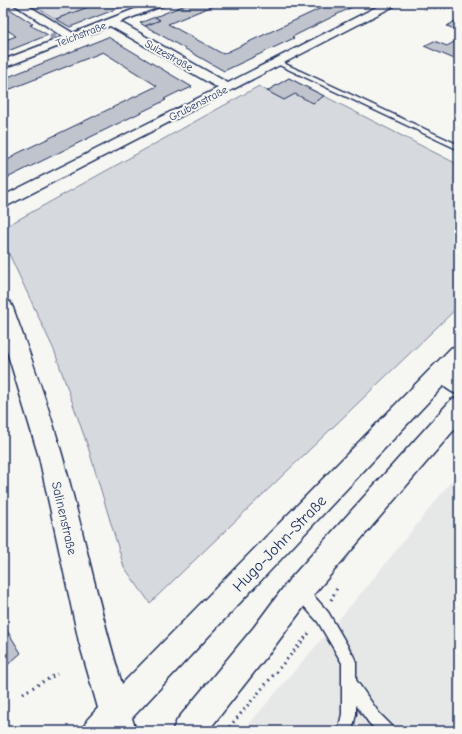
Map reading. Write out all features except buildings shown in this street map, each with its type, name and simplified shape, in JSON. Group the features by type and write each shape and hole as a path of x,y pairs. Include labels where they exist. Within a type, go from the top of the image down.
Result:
{"main road":[{"name":"Salinenstraße","path":"3,308 23,365 51,457 94,642 111,725"},
{"name":"Hugo-John-Straße","path":"111,725 376,442 453,371"},
{"path":"188,731 264,637 299,590 459,407"}],"street":[{"path":"17,3 72,37"},
{"name":"Grubenstraße","path":"3,203 228,88 282,65 392,3"},
{"name":"Teichstraße","path":"3,64 111,22 150,4"},
{"name":"Sulzestraße","path":"111,22 228,88"}],"lane":[{"path":"282,65 459,148"},
{"path":"299,590 323,617 349,662 349,714 345,731"},
{"path":"349,682 374,718 387,731"}],"path":[{"path":"443,3 458,9"},
{"path":"424,9 458,9"},
{"path":"226,731 323,617"},
{"path":"23,693 57,674"}],"shaded area":[{"path":"99,3 56,19 31,4"},
{"path":"289,78 459,165 459,306 150,603 124,567 88,447 54,350 3,241 3,228 259,86 267,91"},
{"path":"459,472 459,731 243,731 369,584"}]}
